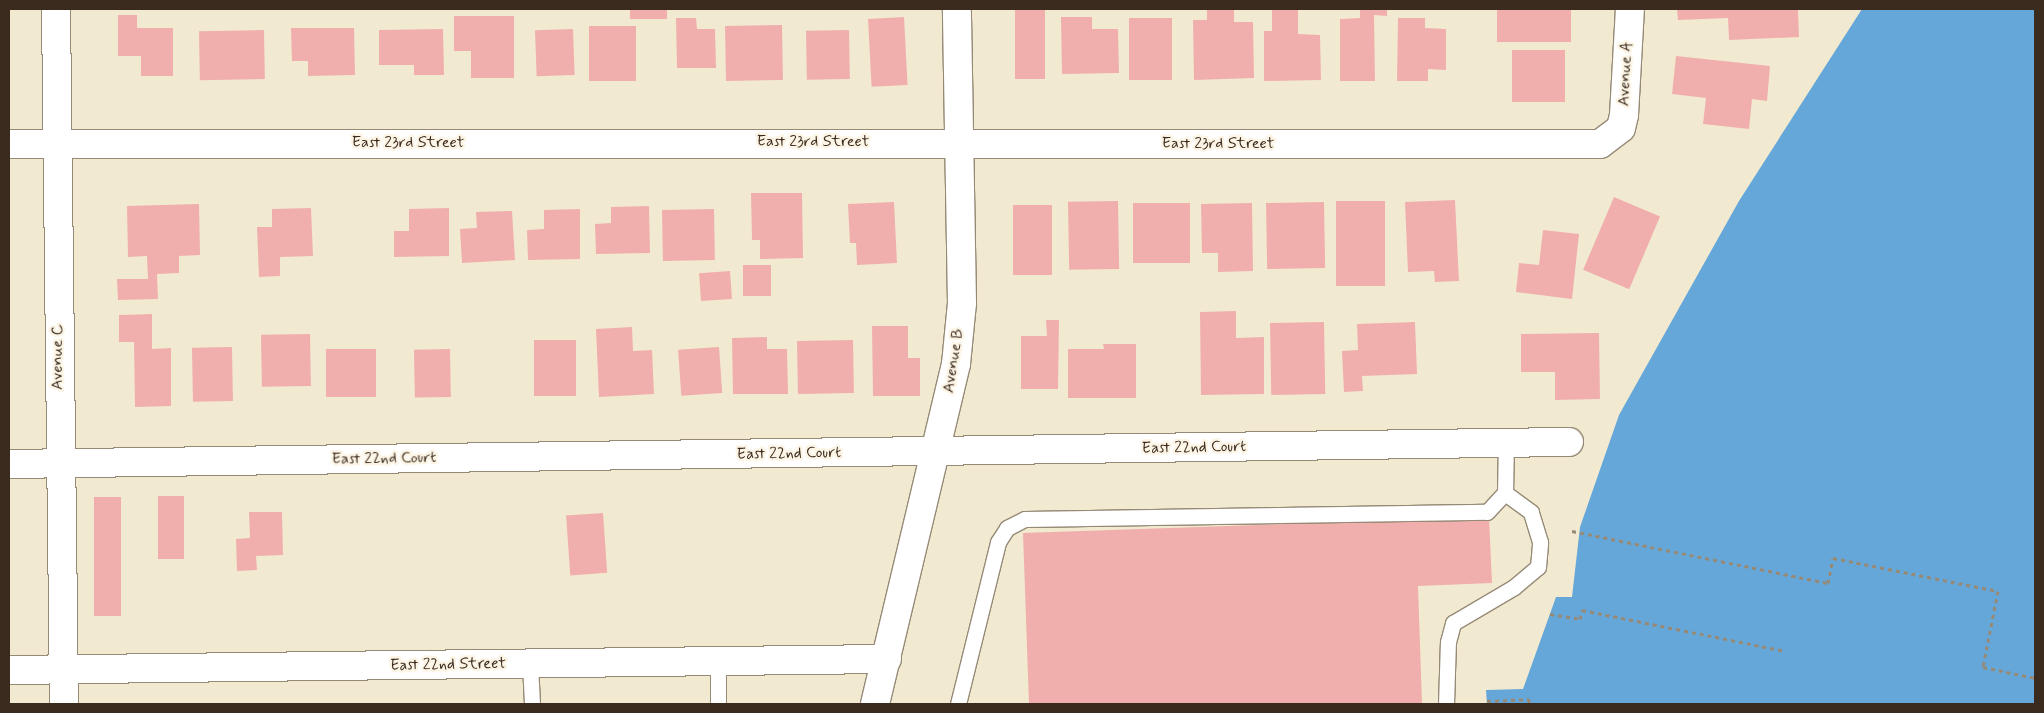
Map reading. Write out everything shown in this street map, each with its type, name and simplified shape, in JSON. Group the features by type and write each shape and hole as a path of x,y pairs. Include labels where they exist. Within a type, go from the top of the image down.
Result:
{"street":[{"name":"Avenue C","path":"56,9 59,463 64,704"},
{"name":"Avenue B","path":"875,704 956,364 962,303 957,9"},
{"name":"Avenue A","path":"1614,136 1624,116 1630,9"},
{"name":"East 23rd Street","path":"9,144 960,142 1562,146 1600,144 1614,136"},
{"name":"East 22nd Court","path":"9,464 1569,442"},
{"name":"East 22nd Street","path":"9,670 887,659"}],"lane":[{"path":"958,704 998,542 1007,528 1025,519 1487,512 1505,493 1506,443"},
{"path":"1446,704 1448,642 1454,622 1514,587 1538,567 1540,542 1531,512 1505,493"},
{"path":"718,661 718,704"},
{"path":"530,664 532,704"}],"path":[{"path":"1572,531 1828,583 1833,558 1998,591 1984,667 2035,678"},
{"path":"1550,614 1580,619 1582,610 1786,651"},
{"path":"1486,701 1529,699 1529,704"}],"water":[{"path":"1862,9 2035,9 2035,704 1487,704 1486,690 1523,689 1556,597 1572,597 1580,527 1619,415 1739,201"}],"building":[{"path":"630,9 667,9 667,19 630,19"},
{"path":"1015,9 1045,9 1045,79 1015,79"},
{"path":"1207,9 1234,9 1234,22 1253,22 1254,78 1194,80 1193,20 1207,20"},
{"path":"1272,9 1298,9 1298,34 1320,35 1321,80 1264,81 1264,31 1272,31"},
{"path":"1360,9 1387,9 1387,16 1374,15 1375,81 1340,81 1340,19 1360,18"},
{"path":"1497,9 1571,9 1571,42 1497,42"},
{"path":"1677,9 1798,9 1799,37 1729,40 1728,18 1678,20"},
{"path":"118,15 137,15 137,28 173,28 173,76 141,76 141,56 118,56"},
{"path":"454,16 514,16 514,78 471,78 471,51 454,51"},
{"path":"904,17 908,85 872,87 868,19"},
{"path":"1061,17 1092,17 1092,29 1118,29 1119,73 1062,74"},
{"path":"676,18 696,18 697,29 715,29 716,68 677,68"},
{"path":"1129,18 1172,18 1172,80 1129,80"},
{"path":"1398,18 1425,18 1425,28 1446,29 1446,70 1428,69 1428,81 1397,81"},
{"path":"782,25 783,80 726,81 725,26"},
{"path":"589,26 636,26 636,81 589,81"},
{"path":"291,28 354,28 355,75 308,76 308,61 292,61"},
{"path":"443,29 444,75 414,75 414,65 379,65 379,30"},
{"path":"573,29 575,75 537,76 535,30"},
{"path":"264,30 265,79 200,80 199,31"},
{"path":"849,30 850,79 807,80 806,31"},
{"path":"1512,50 1565,50 1565,102 1512,102"},
{"path":"1676,56 1770,66 1767,101 1752,99 1749,129 1703,124 1706,98 1672,94"},
{"path":"751,193 802,193 803,258 760,259 760,240 752,240"},
{"path":"1614,197 1660,217 1629,289 1583,270"},
{"path":"1455,200 1459,281 1435,282 1434,271 1408,272 1405,202"},
{"path":"1118,201 1119,269 1069,270 1068,202"},
{"path":"1336,201 1385,201 1385,286 1336,286"},
{"path":"894,202 897,263 857,265 856,243 850,243 848,204"},
{"path":"1324,202 1325,268 1267,269 1266,203"},
{"path":"1133,203 1190,203 1190,263 1133,263"},
{"path":"1252,203 1253,271 1218,272 1218,253 1202,253 1201,204"},
{"path":"199,204 200,255 179,256 179,273 157,274 158,299 118,300 117,279 148,279 147,256 128,257 127,206"},
{"path":"1013,205 1052,205 1052,275 1013,275"},
{"path":"649,206 650,253 596,254 595,224 611,223 611,207"},
{"path":"311,208 313,256 280,257 280,276 259,277 257,227 272,227 272,209"},
{"path":"449,208 449,256 394,257 394,231 409,231 409,209"},
{"path":"580,209 580,259 528,260 527,230 544,229 544,210"},
{"path":"714,209 715,260 663,261 662,210"},
{"path":"512,211 515,260 462,263 460,229 477,228 476,212"},
{"path":"1543,230 1579,234 1572,299 1516,292 1519,263 1539,265"},
{"path":"743,265 771,265 771,296 743,296"},
{"path":"730,271 732,299 701,301 699,273"},
{"path":"1236,311 1236,338 1264,337 1264,394 1201,395 1200,312"},
{"path":"152,314 152,349 171,348 171,406 135,407 134,342 119,342 119,315"},
{"path":"1046,320 1059,320 1058,389 1021,389 1021,336 1047,336"},
{"path":"1324,322 1325,394 1271,395 1270,323"},
{"path":"1415,322 1417,374 1362,376 1363,391 1344,392 1342,351 1358,350 1357,324"},
{"path":"872,326 908,326 908,358 920,358 920,396 873,396"},
{"path":"632,327 633,351 652,350 654,394 599,397 596,329"},
{"path":"1599,333 1600,399 1555,400 1555,372 1521,372 1521,334"},
{"path":"310,334 311,386 262,387 261,335"},
{"path":"767,337 767,349 787,349 788,394 733,394 732,338"},
{"path":"534,340 576,340 576,396 534,396"},
{"path":"853,340 854,393 798,394 797,341"},
{"path":"1103,344 1136,344 1136,398 1068,398 1068,349 1104,349"},
{"path":"232,347 233,401 193,402 192,348"},
{"path":"719,347 722,393 681,396 678,350"},
{"path":"326,349 376,349 376,397 326,397"},
{"path":"450,349 451,397 415,398 414,350"},
{"path":"158,496 184,496 184,559 158,559"},
{"path":"94,497 121,497 121,616 94,616"},
{"path":"249,512 282,512 283,555 256,556 257,570 237,571 236,539 250,538"},
{"path":"603,513 607,573 570,575 566,516"},
{"path":"1489,517 1492,583 1418,586 1422,704 1029,704 1023,533"}]}
